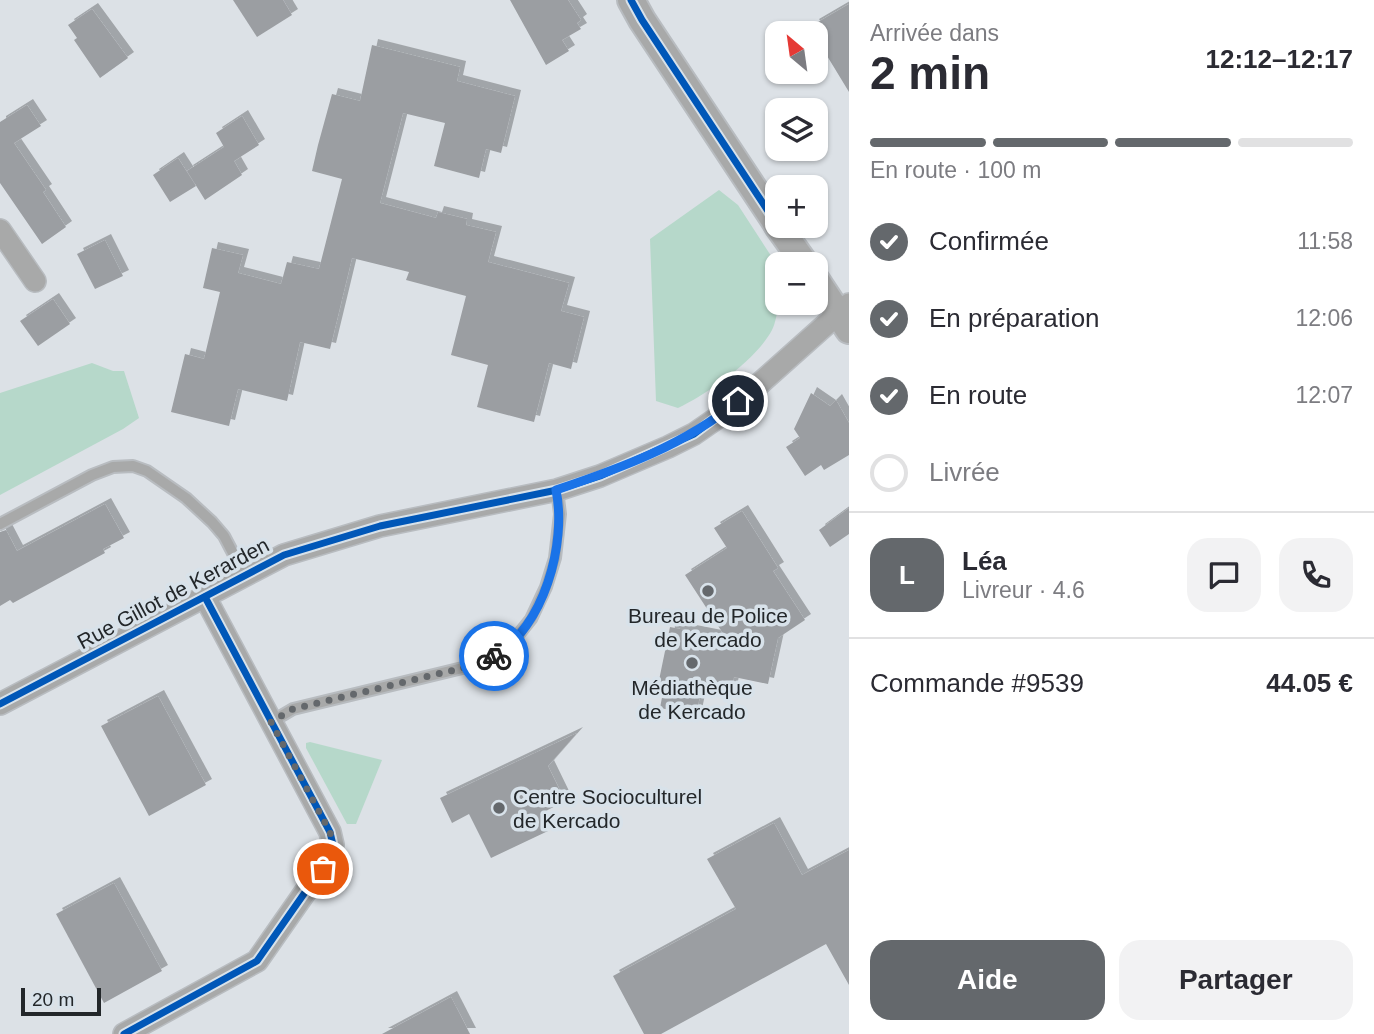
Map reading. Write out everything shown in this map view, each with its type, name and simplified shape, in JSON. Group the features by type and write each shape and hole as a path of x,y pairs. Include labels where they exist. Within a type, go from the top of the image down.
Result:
{"street":[{"path":"631,0 765,205"},
{"path":"0,230 35,281"},
{"path":"828,294 845,315"},
{"name":"Rue Gillot de Kerarden","path":"0,704 284,555 380,526 556,490 600,476 694,434 845,315"},
{"path":"124,1034 257,961 323,869 333,845 330,832 205,597"}],"lane":[{"path":"0,524 92,475 113,467 133,466 147,471 212,522 224,536 245,576"},
{"path":"271,722 293,709 479,664 507,649 531,619 547,587 555,558 560,514 556,490"}],"green space":[{"path":"719,190 738,205 769,252 765,252 765,315 776,315 772,330 743,364 704,394 678,408 656,401 650,239"},
{"path":"92,363 113,371 124,371 139,418 0,495 0,393"},
{"path":"306,743 382,760 356,824 347,824 306,748"}],"building":[{"path":"233,0 283,0 292,15 257,37"},
{"path":"510,0 568,0 581,20 577,23 581,29 562,40 569,51 546,65"},
{"path":"849,4 849,92 828,57 828,21 820,21"},
{"path":"92,9 128,58 100,78 74,40 77,38 68,25"},
{"path":"372,45 460,67 457,81 515,96 501,153 486,149 479,178 434,166 445,123 403,113 380,203 436,218 438,212 467,219 466,225 496,232 488,262 569,283 561,311 584,317 571,369 549,363 534,422 477,407 488,365 451,355 466,296 406,280 409,272 352,258 330,349 300,342 287,401 238,389 229,426 171,412 185,354 204,359 220,292 203,288 212,248 243,255 238,273 281,284 287,262 319,269 342,179 312,171 318,145 332,94 360,101"},
{"path":"27,105 41,126 14,143 46,190 43,192 66,227 42,244 0,183 0,122"},
{"path":"242,116 259,145 234,161 242,175 205,200 187,171 224,147 216,133"},
{"path":"178,158 196,186 170,202 153,175"},
{"path":"105,240 123,276 95,289 77,254"},
{"path":"53,299 70,324 38,346 20,321"},
{"path":"811,393 830,406 836,400 849,423 849,455 824,470 821,465 805,476 786,447 800,438 794,429"},
{"path":"105,504 124,538 103,549 105,553 13,603 10,600 0,606 0,532 6,530 17,551"},
{"path":"849,508 849,534 830,547 819,530"},
{"path":"742,511 778,568 773,571 805,620 778,638 768,684 734,677 731,692 702,686 696,715 660,708 664,687 658,685 670,627 726,638 685,575 727,548 714,528"},
{"path":"158,696 206,785 149,816 101,726"},
{"name":"Centre Socioculturel de Kercado","path":"577,733 548,766 565,801 540,814 548,831 491,858 469,814 452,823 440,798"},
{"path":"774,823 802,875 849,850 849,985 826,944 661,1034 644,1034 613,976 736,909 707,859"},
{"path":"114,883 162,971 104,1003 56,914"},
{"path":"451,997 470,1034 382,1034"}],"cycle path":[{"path":"631,0 765,206"},
{"path":"0,704 284,555 380,526 557,490 600,476 694,434 757,386"},
{"path":"124,1034 257,961 329,858 333,845 330,832 205,597"}],"way so far":[{"path":"323,869 333,845 330,832 271,722 293,709 479,664 494,656"}],"place":[{"name":"Bureau de Police de Kercado","path":"708,591"},
{"name":"Médiathèque de Kercado","path":"692,663"},
{"name":"Centre Socioculturel de Kercado","path":"499,808"}],"route":[{"path":"494,656 507,649 531,619 545,590 555,558 560,514 556,490 600,476 668,447 694,434 738,401"}]}
